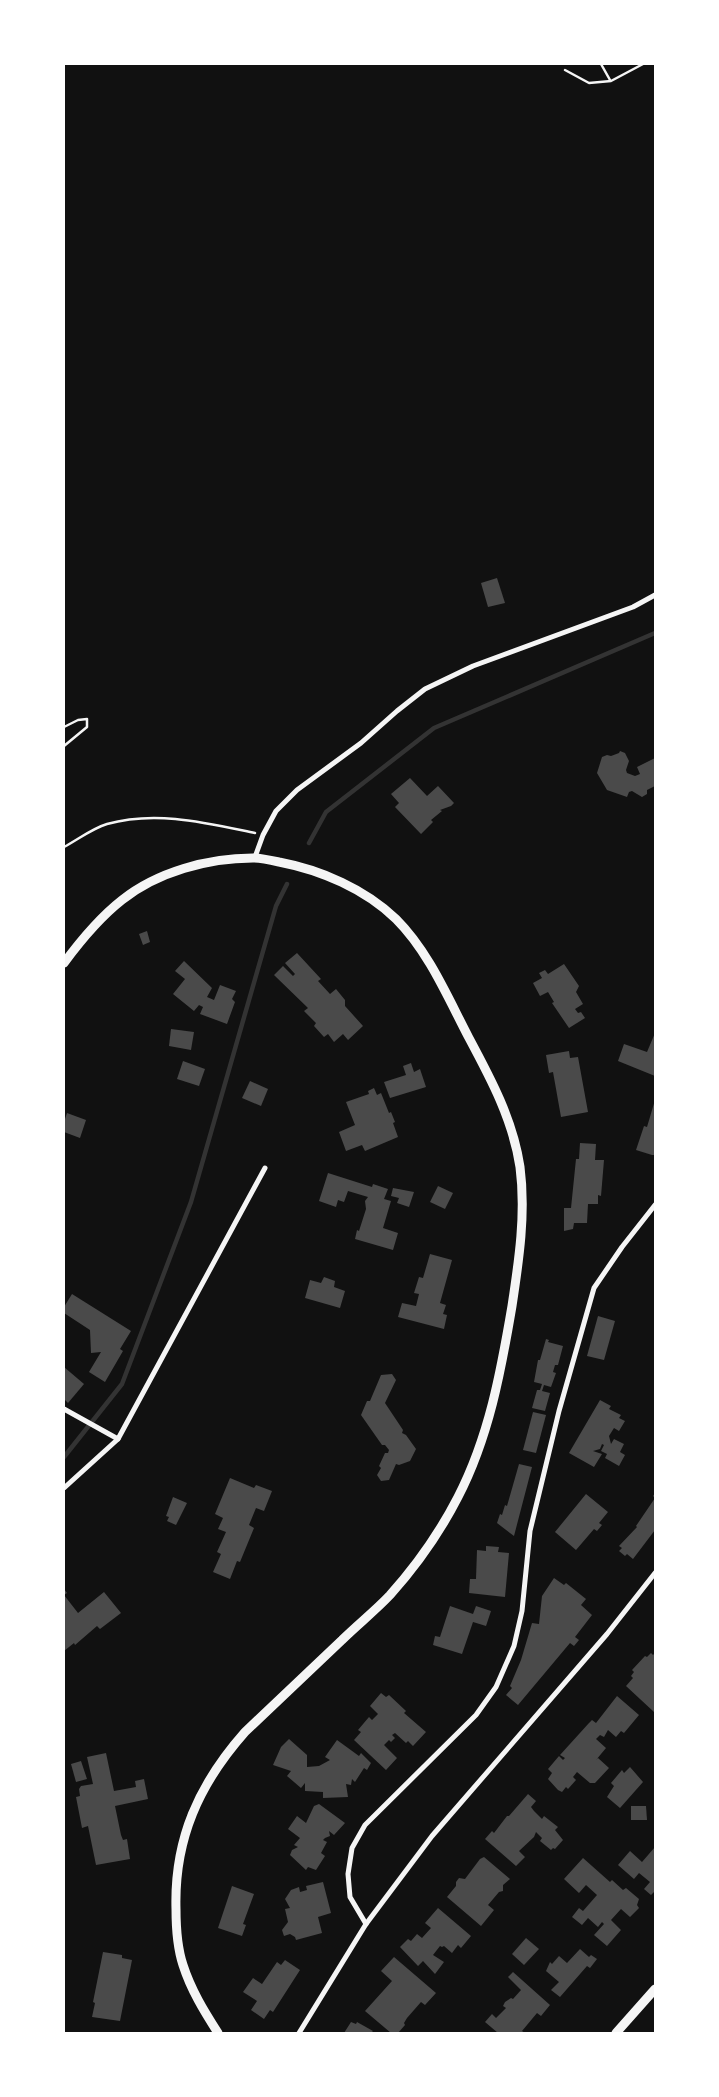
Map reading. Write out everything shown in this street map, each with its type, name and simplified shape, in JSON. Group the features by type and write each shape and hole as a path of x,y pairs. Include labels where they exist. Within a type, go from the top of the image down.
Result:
{"main road":[{"path":"64,963 87,932 123,898 170,873 195,865 255,857 300,866 335,879 380,906 408,931 444,990 494,1083 514,1134 520,1166 523,1198 516,1275 503,1360 493,1404 477,1452 458,1496 423,1553 389,1596 245,1732 218,1766 195,1806 184,1836 175,1887 176,1940 190,1986 218,2033"},
{"path":"616,2033 655,1989"}],"street":[{"path":"255,857 263,835 276,811 297,790 361,743 425,688 473,666 633,607 655,595"},
{"path":"64,1488 118,1439 265,1168"},
{"path":"366,1924 350,1897 348,1874 352,1848 365,1825 476,1715 496,1687 514,1646 522,1611 530,1531 559,1411 594,1288 622,1247 655,1205"},
{"path":"64,1409 118,1439"},
{"path":"299,2033 366,1924 432,1836 607,1634 655,1573"}],"path":[{"path":"601,64 611,81"},
{"path":"565,70 589,83 611,81 643,64"},
{"path":"64,726 78,720 87,719 86,727 64,746"},
{"path":"64,848 106,824 142,817 201,822 256,833"}],"building":[{"path":"497,578 505,603 488,607 481,583"},
{"path":"620,751 625,753 629,761 627,773 635,776 640,774 637,767 655,758 655,786 647,790 647,794 642,797 632,791 629,792 627,797 607,790 597,773 602,757 611,756"},
{"path":"410,778 427,796 438,786 454,803 440,810 442,811 431,820 433,822 421,834 395,807 399,803 391,794"},
{"path":"147,931 150,942 143,945 139,934"},
{"path":"297,953 321,979 318,981 330,994 336,989 345,1000 345,1006 363,1026 348,1040 343,1034 334,1042 328,1034 324,1037 314,1026 316,1023 304,1011 308,1008 274,975 283,966 293,976 295,974 285,963"},
{"path":"184,961 212,988 207,997 214,1000 220,985 236,991 232,999 235,1002 227,1024 200,1014 203,1007 199,1005 194,1011 173,994 185,979 175,971"},
{"path":"564,964 579,986 576,992 583,1004 575,1009 578,1013 581,1012 585,1018 569,1028 552,1003 554,1002 548,992 540,996 533,983 542,978 539,973 545,970 548,974"},
{"path":"171,1029 194,1032 191,1050 169,1046"},
{"path":"655,1033 655,1076 618,1061 624,1044 647,1052"},
{"path":"569,1051 570,1058 578,1057 588,1112 561,1117 553,1072 549,1073 546,1055"},
{"path":"183,1061 205,1069 199,1086 177,1079"},
{"path":"411,1063 414,1072 420,1069 426,1087 390,1098 384,1082 406,1075 403,1066"},
{"path":"250,1081 268,1089 261,1106 242,1098"},
{"path":"374,1088 377,1095 381,1093 389,1113 391,1112 398,1137 365,1151 362,1145 346,1151 339,1132 355,1125 346,1102 369,1094 368,1091"},
{"path":"655,1100 655,1155 652,1155 636,1150 644,1126 647,1127"},
{"path":"67,1113 86,1120 80,1138 64,1132 64,1122"},
{"path":"580,1143 596,1144 595,1160 604,1160 601,1196 598,1195 598,1204 588,1204 587,1223 574,1223 573,1229 564,1231 564,1208 571,1208 576,1159 579,1159"},
{"path":"328,1173 372,1187 373,1184 388,1189 384,1199 391,1201 383,1228 398,1233 393,1250 355,1239 366,1209 365,1201 368,1197 348,1191 344,1202 338,1200 336,1207 319,1201"},
{"path":"438,1186 453,1193 445,1209 430,1202"},
{"path":"393,1188 414,1192 409,1207 397,1203 399,1198 391,1196"},
{"path":"430,1254 452,1260 440,1303 446,1305 443,1314 447,1315 444,1329 398,1317 402,1303 416,1306 419,1294 414,1293 419,1277 423,1278"},
{"path":"324,1277 335,1281 334,1287 345,1291 340,1308 305,1298 310,1280 321,1283"},
{"path":"72,1294 131,1331 120,1349 123,1351 105,1382 89,1372 101,1352 91,1353 90,1330 64,1313 64,1307"},
{"path":"598,1316 615,1321 604,1360 587,1356"},
{"path":"546,1339 549,1340 548,1342 563,1346 558,1365 555,1365 553,1372 556,1373 551,1387 544,1385 542,1391 550,1393 545,1411 532,1408 537,1390 540,1390 542,1384 534,1382 538,1360 540,1360"},
{"path":"64,1367 84,1384 68,1403 64,1399"},
{"path":"392,1374 396,1380 385,1403 403,1430 402,1433 406,1435 416,1449 410,1461 399,1465 396,1464 389,1480 381,1481 377,1475 381,1468 379,1466 385,1453 388,1453 389,1450 385,1445 382,1445 361,1415 367,1401 370,1401 381,1375"},
{"path":"600,1400 611,1406 609,1409 621,1415 619,1418 625,1421 619,1431 614,1428 609,1436 611,1444 614,1439 624,1444 620,1452 625,1455 619,1466 605,1458 607,1454 601,1451 604,1445 602,1444 600,1449 593,1451 602,1454 594,1467 569,1453"},
{"path":"533,1412 546,1415 536,1453 523,1450"},
{"path":"519,1464 532,1467 514,1536 497,1523 505,1505 507,1506"},
{"path":"230,1478 254,1488 256,1485 272,1491 264,1511 256,1508 249,1525 254,1528 240,1562 237,1561 230,1579 213,1572 221,1554 217,1552 226,1532 218,1529 223,1518 215,1514"},
{"path":"586,1494 608,1512 599,1523 602,1525 597,1531 594,1529 576,1550 555,1532"},
{"path":"173,1497 187,1503 176,1525 167,1521 169,1517 166,1516"},
{"path":"655,1498 655,1530 633,1559 627,1554 625,1556 619,1551 622,1548 619,1546 637,1527"},
{"path":"486,1546 499,1547 498,1552 509,1553 505,1597 469,1593 470,1579 476,1579 477,1550 486,1551"},
{"path":"554,1578 564,1585 566,1583 586,1599 581,1605 592,1615 575,1637 579,1640 574,1646 570,1643 518,1705 506,1695 512,1688 510,1686 521,1660 532,1623 539,1624 542,1596"},
{"path":"104,1592 121,1613 100,1629 97,1626 75,1645 74,1643 64,1651 64,1595 78,1613"},
{"path":"450,1606 473,1614 476,1606 491,1611 486,1626 473,1622 462,1654 433,1645 435,1636 440,1637"},
{"path":"651,1653 653,1655 655,1653 654,1712 626,1686 633,1678 631,1676 634,1672 632,1670 645,1656 647,1657"},
{"path":"381,1693 386,1697 389,1695 406,1711 404,1713 426,1732 413,1746 408,1741 406,1743 395,1733 392,1735 395,1738 391,1742 389,1740 384,1745 397,1758 386,1770 354,1740 361,1732 358,1730 369,1717 372,1720 378,1714 370,1706"},
{"path":"617,1696 639,1715 624,1733 621,1731 616,1737 608,1730 604,1737 600,1735 596,1739 606,1748 596,1760 598,1758 609,1768 595,1783 590,1783 577,1772 573,1777 576,1780 568,1789 566,1787 562,1792 558,1790 548,1779 552,1773 548,1769 559,1756 563,1760 565,1758 560,1755 592,1720 596,1723"},
{"path":"289,1739 307,1755 307,1767 319,1766 330,1760 325,1757 337,1740 359,1756 361,1753 371,1763 367,1770 364,1768 355,1782 352,1779 351,1785 346,1784 348,1797 323,1798 323,1792 305,1791 305,1783 301,1788 287,1776 291,1771 273,1765 281,1747"},
{"path":"106,1753 114,1791 136,1787 135,1781 144,1779 148,1799 115,1806 121,1835 123,1840 127,1839 130,1859 96,1865 88,1826 82,1828 76,1797 80,1796 79,1789 81,1786 93,1784 87,1757"},
{"path":"81,1761 87,1779 76,1782 71,1764"},
{"path":"630,1767 643,1782 620,1808 607,1797 614,1786 611,1783 622,1770 624,1773"},
{"path":"528,1794 536,1801 531,1807 534,1811 542,1819 544,1816 558,1827 555,1830 563,1840 555,1849 551,1850 540,1841 542,1838 536,1832 534,1837 519,1851 525,1857 516,1866 485,1839 492,1831 494,1833"},
{"path":"319,1804 345,1823 334,1835 329,1831 330,1836 323,1840 327,1842 321,1853 325,1856 316,1870 308,1867 306,1870 290,1855 292,1850 298,1847 294,1845 300,1838 288,1829 297,1816 306,1823 314,1806"},
{"path":"631,1806 646,1806 647,1820 631,1820"},
{"path":"655,1847 655,1891 651,1895 644,1889 650,1882 639,1873 634,1879 618,1865 630,1851 642,1862"},
{"path":"484,1857 510,1879 503,1885 503,1891 499,1892 488,1905 494,1910 481,1926 447,1897 456,1886 459,1878 465,1879 480,1859"},
{"path":"583,1858 610,1882 612,1880 623,1890 626,1888 639,1899 637,1905 639,1908 630,1917 621,1909 611,1920 621,1930 607,1946 594,1935 604,1924 602,1922 598,1927 588,1918 582,1925 572,1917 579,1908 583,1911 597,1895 586,1885 579,1893 564,1879"},
{"path":"323,1882 331,1913 318,1917 322,1933 296,1940 290,1934 284,1936 282,1930 288,1922 285,1909 290,1908 285,1899 291,1890 299,1887 300,1892 307,1890 306,1886"},
{"path":"232,1886 254,1894 243,1924 246,1925 242,1936 218,1928"},
{"path":"438,1908 471,1936 461,1948 458,1945 452,1953 444,1946 440,1946 433,1955 444,1962 435,1974 423,1961 418,1966 400,1947 408,1939 411,1941 417,1934 422,1938 431,1928 425,1923"},
{"path":"526,1938 539,1949 524,1965 512,1954"},
{"path":"580,1949 589,1957 591,1955 597,1959 590,1968 587,1966 560,1997 551,1990 559,1982 546,1971 550,1962 552,1964 559,1956 567,1963"},
{"path":"103,1952 122,1955 122,1958 132,1960 120,2021 92,2017 95,2003 93,2002"},
{"path":"394,1957 436,1993 425,2005 421,2002 407,2018 404,2023 405,2025 398,2033 391,2033 365,2011 392,1981 381,1971"},
{"path":"285,1960 300,1970 273,2012 270,2010 264,2019 251,2010 257,2001 243,1992 253,1978 262,1984 277,1962 281,1965"},
{"path":"513,1972 550,2005 541,2016 537,2013 522,2031 525,2033 498,2033 485,2022 492,2014 496,2018 506,2008 503,2006 505,2002 511,1998 513,1999 521,1990 508,1977"},
{"path":"351,2022 356,2024 357,2022 373,2031 371,2033 344,2033"}],"waterway":[{"path":"309,843 326,812 434,728 655,633"},
{"path":"64,1457 122,1384 191,1202 276,906 287,884"}]}
